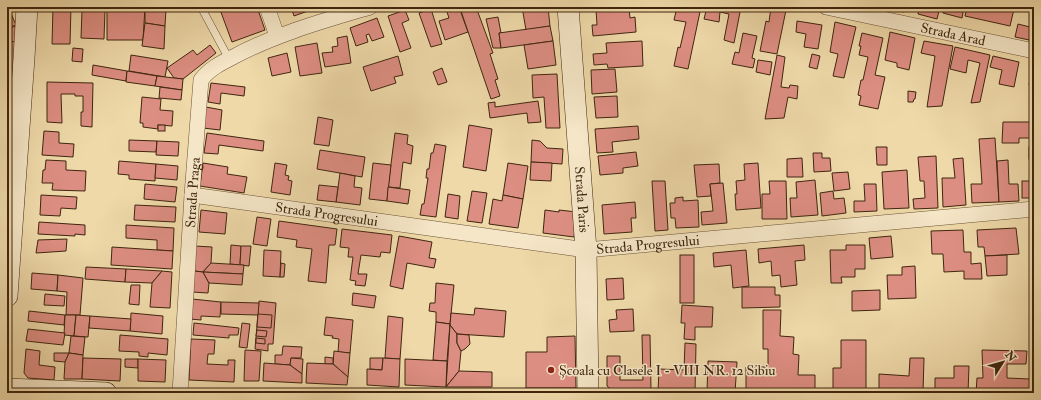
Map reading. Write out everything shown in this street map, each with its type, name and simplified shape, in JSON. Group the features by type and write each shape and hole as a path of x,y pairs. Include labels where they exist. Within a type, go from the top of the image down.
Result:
{"street":[{"path":"267,7 277,36 370,7"},
{"name":"Strada Paris","path":"568,7 586,250 588,393"},
{"name":"Strada Arad","path":"826,7 1034,52"},
{"path":"7,282 25,13"},
{"name":"Strada Praga","path":"180,393 192,195 201,80 209,72 229,58 277,36"},
{"name":"Strada Progresului","path":"192,195 586,250 1034,209"},
{"path":"7,389 106,393"}],"lane":[{"path":"202,7 229,58"}],"building":[{"path":"7,7 16,25 7,28"},
{"path":"53,7 71,7 70,44 52,44"},
{"path":"107,7 145,7 143,40 107,40"},
{"path":"145,7 166,9 165,26 145,23"},
{"path":"219,7 257,7 265,30 232,42"},
{"path":"291,7 319,7 294,16"},
{"path":"459,7 468,32 445,40 439,21 449,18 446,9"},
{"path":"476,7 493,53 490,54 498,79 495,80 500,96 491,99 461,11"},
{"path":"522,7 548,7 550,26 526,30"},
{"path":"629,7 630,18 635,17 636,32 593,36 592,25 597,25 596,10"},
{"path":"677,7 701,7 688,69 674,66 686,22 674,20"},
{"path":"707,7 741,7 734,43 724,40 729,14 720,12 719,22 704,19"},
{"path":"771,7 786,10 777,54 760,51 766,21 769,22"},
{"path":"893,7 905,7 904,12 893,9"},
{"path":"919,7 940,7 937,19 918,14"},
{"path":"944,7 964,7 962,18 943,13"},
{"path":"967,7 1005,7 1014,9 1010,26 965,16"},
{"path":"431,9 442,44 431,47 419,13"},
{"path":"82,10 105,10 104,39 81,38"},
{"path":"405,10 409,20 402,23 411,48 400,52 388,16"},
{"path":"498,17 501,33 499,33 501,48 493,48 486,19"},
{"path":"377,18 384,37 372,41 369,34 366,35 368,42 356,46 350,28"},
{"path":"797,21 822,25 818,49 804,47 806,34 796,32"},
{"path":"835,22 856,27 844,78 833,76 838,54 830,52"},
{"path":"145,23 165,26 164,49 142,46"},
{"path":"1018,24 1034,28 1034,41 1015,37"},
{"path":"16,26 16,41 7,43 7,29"},
{"path":"550,26 553,41 501,48 499,33"},
{"path":"890,32 915,38 909,70 897,67 897,63 885,60"},
{"path":"743,33 757,36 752,58 755,59 753,68 732,64 735,52 739,53"},
{"path":"862,33 883,38 875,75 885,77 878,109 859,105 861,96 858,95 868,57 859,55 861,46 859,46"},
{"path":"347,36 351,63 325,67 322,53 333,52 332,47 338,46 337,38"},
{"path":"16,41 12,78 7,77 7,43"},
{"path":"553,41 556,65 528,69 524,45"},
{"path":"642,41 643,66 608,68 607,64 594,65 593,54 607,53 606,43"},
{"path":"924,41 953,46 942,106 927,107 935,56 921,53"},
{"path":"317,43 322,73 300,76 295,47"},
{"path":"210,45 216,53 183,79 174,78 167,68 193,50 197,55"},
{"path":"955,47 990,55 980,102 971,103 980,63 968,60 966,73 950,69"},
{"path":"73,48 83,49 82,62 72,61"},
{"path":"287,53 291,72 272,76 268,58"},
{"path":"812,54 820,56 817,69 809,67"},
{"path":"131,55 168,61 165,77 129,71"},
{"path":"777,55 785,57 781,87 789,88 790,85 798,86 797,99 788,97 784,118 765,119"},
{"path":"398,56 403,75 394,77 396,83 371,91 363,67"},
{"path":"993,56 1019,62 1014,87 999,84 1002,70 990,67"},
{"path":"758,60 772,62 770,75 756,72"},
{"path":"1034,64 1034,86 1029,85"},
{"path":"93,65 127,71 126,81 92,75"},
{"path":"442,68 447,82 438,85 433,72"},
{"path":"615,69 617,92 592,94 591,70"},
{"path":"127,71 157,76 155,86 126,82"},
{"path":"557,74 560,128 546,128 544,97 533,98 532,75"},
{"path":"157,76 183,79 182,90 155,86"},
{"path":"47,82 93,83 92,127 81,126 83,96 75,96 75,94 61,94 62,123 47,122"},
{"path":"211,83 245,87 244,96 221,93 220,104 208,102"},
{"path":"160,87 182,90 181,100 159,98"},
{"path":"908,91 916,92 913,102 908,102"},
{"path":"617,96 618,117 596,118 594,97"},
{"path":"142,97 161,99 160,110 173,111 172,126 158,125 158,129 143,127 143,123 140,123"},
{"path":"538,101 541,122 528,123 527,113 490,118 488,103 495,102 495,107"},
{"path":"206,107 222,110 220,130 203,128"},
{"path":"318,117 333,120 329,146 314,144"},
{"path":"1003,122 1034,122 1034,138 1019,138 1019,143 1002,143"},
{"path":"158,125 165,125 165,131 158,131"},
{"path":"469,125 492,129 486,171 463,167"},
{"path":"638,126 639,139 612,142 613,152 597,153 595,129"},
{"path":"44,131 59,132 59,143 74,144 73,157 42,155"},
{"path":"207,133 264,141 263,151 219,145 218,154 204,153"},
{"path":"395,133 408,135 407,144 413,146 411,164 403,162 400,188 388,187"},
{"path":"995,138 999,202 972,203 971,184 982,184 979,139"},
{"path":"129,140 157,141 156,152 129,151"},
{"path":"532,140 540,141 547,148 563,149 562,164 531,162"},
{"path":"157,141 179,142 178,156 156,155"},
{"path":"435,144 446,146 436,217 420,215 422,204 424,204 428,178 426,178 427,169 429,169 431,153 433,153"},
{"path":"876,147 887,147 887,165 877,165"},
{"path":"1029,147 1034,147 1034,159 1029,159"},
{"path":"320,150 365,157 362,177 317,169"},
{"path":"636,152 638,166 623,168 623,173 600,175 598,156"},
{"path":"813,153 822,153 822,158 830,158 831,171 814,172"},
{"path":"936,156 938,208 914,209 913,199 925,198 924,181 920,181 918,157"},
{"path":"802,158 803,177 787,177 787,159"},
{"path":"963,158 966,205 943,207 942,178 955,178 953,159"},
{"path":"46,160 66,161 66,170 86,171 85,191 52,190 53,183 42,183 43,170 45,170"},
{"path":"1008,160 1009,184 1018,184 1019,201 999,202 997,161"},
{"path":"119,161 156,164 155,181 129,179 129,175 118,174"},
{"path":"531,162 552,163 551,181 530,180"},
{"path":"203,163 228,167 227,174 247,177 244,193 200,186"},
{"path":"275,163 287,165 285,175 289,176 288,180 292,181 290,195 271,192"},
{"path":"373,163 391,165 387,201 369,199"},
{"path":"508,163 528,166 523,199 503,195"},
{"path":"758,163 761,208 736,210 736,181 745,180 744,164"},
{"path":"156,164 178,166 177,180 155,178"},
{"path":"719,164 720,183 710,184 711,196 697,197 694,165"},
{"path":"907,170 909,208 884,209 882,172"},
{"path":"848,172 850,189 834,191 832,173"},
{"path":"340,173 355,176 354,187 362,188 360,205 336,202"},
{"path":"815,180 818,215 791,217 790,198 797,198 796,182"},
{"path":"652,181 665,181 668,230 655,231"},
{"path":"769,181 786,181 787,219 762,219 762,194 770,194"},
{"path":"1022,181 1034,181 1034,198 1022,198"},
{"path":"723,183 727,223 702,225 701,212 713,211 710,184"},
{"path":"145,184 177,187 175,202 144,199"},
{"path":"864,184 876,184 877,211 854,212 854,201 865,201"},
{"path":"319,185 338,187 336,202 317,200"},
{"path":"388,187 410,190 408,204 387,201"},
{"path":"472,191 487,193 482,223 467,221"},
{"path":"833,191 834,199 844,198 846,213 822,216 820,193"},
{"path":"448,194 460,196 458,219 445,217"},
{"path":"41,195 77,197 76,209 61,208 60,216 40,215"},
{"path":"503,195 523,199 518,228 489,224 493,199 502,201"},
{"path":"683,197 683,201 698,200 699,227 676,228 675,218 671,218 670,203 675,203 675,198"},
{"path":"635,202 636,218 631,218 632,232 604,234 602,205"},
{"path":"135,205 176,207 175,222 134,220"},
{"path":"201,210 227,213 225,234 199,232"},
{"path":"545,210 577,212 574,237 543,233"},
{"path":"257,217 271,219 267,246 253,244"},
{"path":"279,221 337,229 335,245 329,245 326,283 308,281 312,249 296,247 297,240 277,237"},
{"path":"39,222 85,225 85,235 75,234 75,236 38,234"},
{"path":"126,225 174,228 173,251 157,250 157,240 126,238"},
{"path":"1016,228 1019,254 985,256 984,247 978,247 977,230"},
{"path":"342,229 392,235 390,253 381,252 380,257 361,255 358,274 367,274 365,286 355,285 356,281 350,280 353,257 348,257 349,248 340,247"},
{"path":"963,230 964,252 971,252 971,264 981,263 982,279 964,279 964,271 944,272 943,254 932,254 931,231"},
{"path":"399,236 432,242 429,258 436,259 434,268 407,263 403,289 390,286"},
{"path":"891,236 893,257 871,259 869,238"},
{"path":"67,239 66,251 36,253 38,240"},
{"path":"231,245 241,246 240,265 230,264"},
{"path":"804,245 805,260 795,261 797,285 781,287 780,275 772,276 771,261 759,263 758,249"},
{"path":"846,245 865,245 865,269 855,269 855,277 841,277 842,283 831,283 830,250 846,250"},
{"path":"195,246 212,247 211,263 203,272 194,271"},
{"path":"241,246 251,246 249,266 240,265"},
{"path":"112,247 173,251 172,269 111,265"},
{"path":"264,250 281,251 280,277 263,276"},
{"path":"746,250 749,286 733,288 731,265 714,267 713,253"},
{"path":"680,255 694,255 694,303 680,303"},
{"path":"1007,255 1007,275 987,276 985,256"},
{"path":"211,263 244,265 243,274 203,272"},
{"path":"281,263 285,264 284,277 280,277"},
{"path":"915,266 916,298 888,299 887,275 902,275 902,267"},
{"path":"86,267 126,269 125,282 85,279"},
{"path":"126,269 162,271 152,283 125,282"},
{"path":"162,271 172,272 170,308 150,307 152,283"},
{"path":"194,271 203,272 209,283 208,293 192,292"},
{"path":"203,272 243,274 242,285 209,283"},
{"path":"32,273 58,275 57,291 31,289"},
{"path":"58,275 83,278 80,315 66,315 67,292 57,291"},
{"path":"623,278 624,299 607,300 606,279"},
{"path":"436,283 454,285 450,324 436,322 436,312 429,311 430,303 435,303"},
{"path":"131,285 140,285 139,305 129,304"},
{"path":"742,287 775,287 775,295 780,295 780,307 742,308"},
{"path":"880,290 880,310 852,311 852,291"},
{"path":"353,293 376,296 374,308 352,305"},
{"path":"45,294 65,296 64,306 44,305"},
{"path":"192,299 221,302 220,317 201,316 201,320 190,319"},
{"path":"259,301 276,303 273,344 268,344 268,351 255,349"},
{"path":"221,302 259,303 258,315 221,314"},
{"path":"682,305 713,307 712,327 695,327 695,340 684,339 685,323 681,323"},
{"path":"475,308 506,311 504,337 457,334 450,325 451,313 474,315"},
{"path":"633,309 634,331 610,332 609,320 617,319 616,310"},
{"path":"763,310 781,310 780,336 794,337 793,354 799,355 798,375 815,375 815,393 746,391 746,367 768,367 768,349 763,349"},
{"path":"29,311 65,315 64,325 28,321"},
{"path":"131,313 163,316 162,334 130,331"},
{"path":"258,314 272,315 271,328 257,327"},
{"path":"65,315 76,315 74,336 64,335"},
{"path":"76,315 90,316 88,337 74,336"},
{"path":"90,316 131,319 130,331 89,328"},
{"path":"388,316 403,318 400,359 385,358"},
{"path":"326,317 353,320 350,353 338,352 339,339 332,338 333,336 324,335"},
{"path":"436,322 450,324 447,361 433,360"},
{"path":"194,323 239,328 238,335 229,335 229,338 193,335"},
{"path":"242,323 250,324 247,348 239,347"},
{"path":"450,325 457,334 457,343 461,351 459,371 446,387"},
{"path":"28,329 65,333 63,345 26,341"},
{"path":"257,330 267,331 266,337 256,336"},
{"path":"457,334 469,335 470,344 461,351 457,343"},
{"path":"120,335 168,339 167,355 148,353 148,357 139,356 139,352 119,351"},
{"path":"642,335 650,335 651,390 612,390 607,386 607,356 620,356 620,380 643,380"},
{"path":"71,336 85,337 83,355 69,353"},
{"name":"Școala cu Clasele I - VIII NR. 12 Sibiu","path":"575,336 576,388 526,388 526,352 547,352 547,337"},
{"path":"256,338 265,339 265,344 256,343"},
{"path":"191,339 215,340 214,354 208,354 207,364 228,365 228,360 235,360 234,382 189,380"},
{"path":"841,340 866,340 866,393 833,393 833,368 841,368"},
{"path":"685,343 696,344 695,393 658,392 659,369 684,370"},
{"path":"283,346 302,347 301,358 291,358 290,365 275,364 275,355 282,355"},
{"path":"26,349 40,351 39,365 55,367 54,380 28,378 24,373"},
{"path":"245,350 261,351 259,381 244,381"},
{"path":"982,350 1027,351 1026,364 1007,364 1007,378 1030,379 1030,393 976,393 977,378 983,378"},
{"path":"334,351 350,353 348,377 333,364"},
{"path":"54,353 69,353 65,362 54,361"},
{"path":"69,353 83,355 82,379 64,379 65,362"},
{"path":"325,357 333,358 333,364 325,364"},
{"path":"83,358 121,359 120,381 82,379"},
{"path":"291,358 303,359 302,374 290,365"},
{"path":"370,358 383,358 382,370 370,369"},
{"path":"383,358 400,359 399,387 367,385 367,369 382,370"},
{"path":"910,358 924,358 923,393 879,393 879,374 909,376"},
{"path":"125,359 138,359 138,368 125,367"},
{"path":"138,359 166,360 165,382 138,381"},
{"path":"405,359 447,361 446,387 405,385"},
{"path":"708,361 737,362 735,393 707,391"},
{"path":"264,363 290,365 302,374 302,383 263,381"},
{"path":"307,363 333,364 348,377 347,385 306,383"},
{"path":"954,366 969,366 968,393 935,393 935,378 954,378"},
{"path":"459,371 492,372 492,387 446,387"}],"place":[{"name":"Școala cu Clasele I - VIII NR. 12 Sibiu","path":"551,370"}]}
